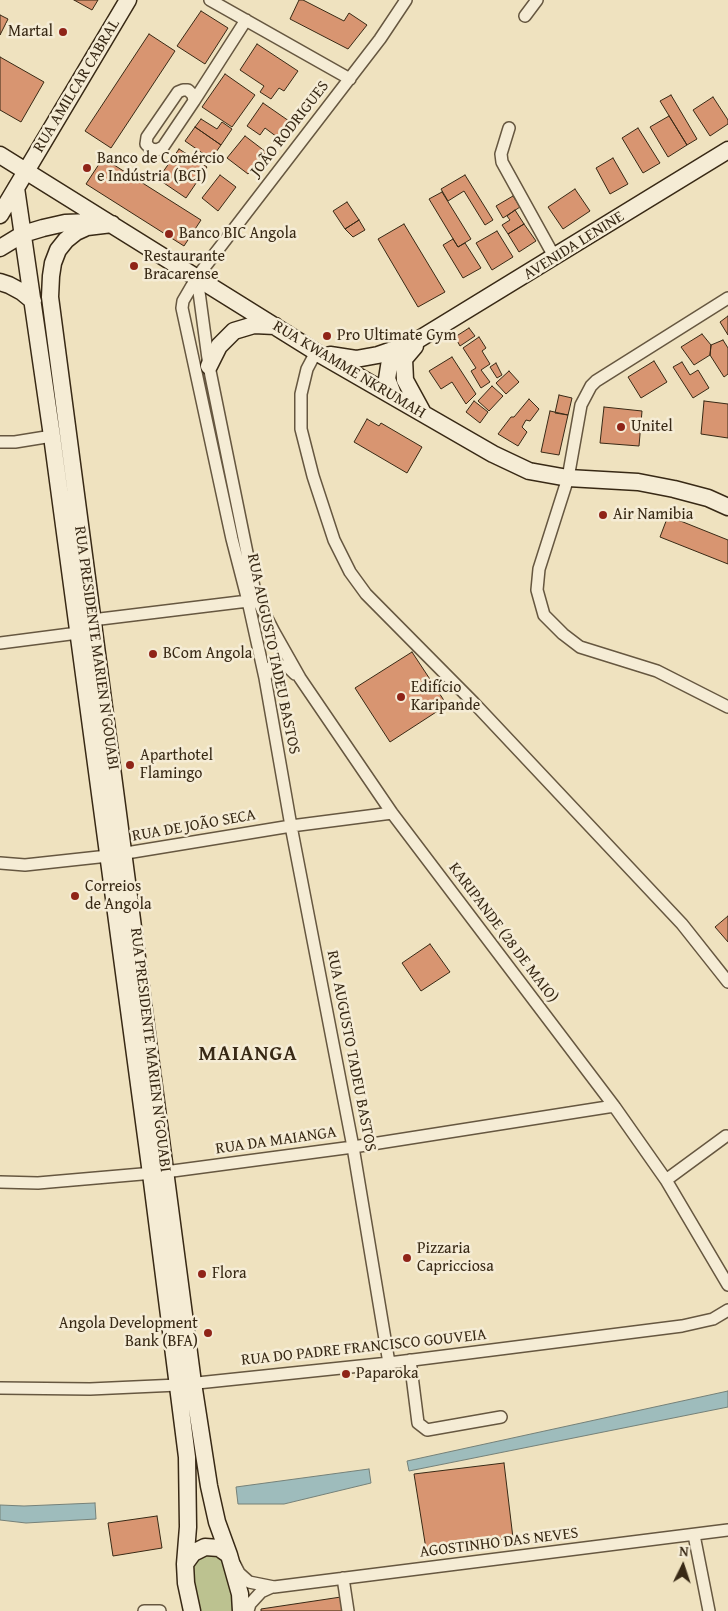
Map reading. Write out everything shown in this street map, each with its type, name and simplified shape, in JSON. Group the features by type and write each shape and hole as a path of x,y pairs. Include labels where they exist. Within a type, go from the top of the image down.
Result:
{"street":[{"name":"RUA AMILCAR CABRAL","path":"0,215 128,0"},
{"path":"210,0 350,79"},
{"name":"JOÃO RODRIGUES","path":"197,277 350,79 406,0"},
{"path":"525,16 537,0"},
{"path":"194,100 193,95 188,90 178,92 147,137 146,144 151,149 157,150 164,147 246,20"},
{"path":"509,128 501,154 502,162 555,258"},
{"name":"AVENIDA LENINE","path":"394,397 387,379 390,360 403,349 555,258 728,150"},
{"name":"RUA KWAMME NKRUMAH","path":"0,155 316,352 493,454 529,471 568,478 638,482 708,498 728,508"},
{"name":"RUA PRESIDENTE MARIEN N'GOUABI","path":"16,188 78,633 116,855"},
{"path":"0,248 23,234 65,223 89,222 112,224"},
{"name":"RUA PRESIDENTE MARIEN N'GOUABI","path":"112,224 87,227 76,232 58,250 51,276 50,297 92,620 116,855 185,1384 188,1527 184,1564 192,1611"},
{"name":"RUA AUGUSTO TADEU BASTOS","path":"197,277 209,366 291,826 353,1147 389,1363"},
{"name":"RUA AUGUSTO TADEU BASTOS","path":"197,277 183,301 182,308 232,539 252,599"},
{"path":"0,282 22,292 33,301"},
{"path":"728,298 596,381 591,386 581,405 568,478 539,569 537,590 544,614 563,634 580,647 657,671 728,707"},
{"path":"209,366 219,346 234,331 254,326 275,326"},
{"path":"419,340 378,355 356,359 340,358 316,352 307,370 300,394 302,429 313,476 334,540 350,572 366,594 474,703 682,924 728,982"},
{"name":"AVENIDA LENINE","path":"419,340 404,359 406,380 424,415"},
{"path":"0,442 14,442 52,436"},
{"path":"92,620 252,599"},
{"name":"KARIPANDE (28 DE MAIO)","path":"252,599 300,678 392,813 614,1106 666,1180 728,1286"},
{"path":"0,642 78,633"},
{"path":"265,678 268,670 275,664 288,667 300,678"},
{"name":"RUA DE JOÃO SECA","path":"0,863 25,865 116,855 291,826 392,813"},
{"name":"RUA DA MAIANGA","path":"0,1182 38,1183 158,1173 353,1147 614,1106"},
{"path":"666,1180 726,1136"},
{"name":"RUA DO PADRE FRANCISCO GOUVEIA","path":"0,1388 90,1389 185,1384 389,1363 682,1326 713,1319 728,1310"},
{"path":"410,1360 418,1423 427,1430 501,1418"},
{"name":"RUA PRESIDENTE MARIEN N'GOUABI","path":"185,1384 217,1522 240,1594 241,1611"},
{"name":"AGOSTINHO DAS NEVES","path":"274,1587 728,1530"},
{"path":"694,1535 709,1611"},
{"path":"184,1564 193,1553 205,1547 219,1548 229,1555 240,1573 249,1582 274,1587"},
{"path":"344,1578 348,1611"},
{"path":"248,1611 250,1604 261,1592 274,1587"},
{"path":"144,1611 160,1611"}],"green space":[{"path":"198,1555 217,1555 225,1565 238,1611 195,1611 190,1588 194,1560"}],"water":[{"path":"728,1391 728,1407 409,1471 407,1461"},
{"path":"369,1469 371,1483 284,1504 238,1504 236,1487"},
{"path":"95,1503 96,1519 26,1523 0,1520 0,1505 24,1506"}],"building":[{"path":"74,0 98,0 92,10"},
{"path":"299,0 303,0 344,21 349,13 367,25 348,49 290,19"},
{"path":"201,11 228,28 205,64 177,46"},
{"path":"0,15 8,19 0,35"},
{"path":"149,34 175,51 111,148 85,131"},
{"path":"257,44 298,71 284,91 279,88 271,99 260,92 264,86 240,70"},
{"path":"0,57 44,82 21,122 0,110"},
{"path":"225,74 255,95 232,127 202,107"},
{"path":"671,95 697,139 687,145 660,101"},
{"path":"713,97 728,120 728,124 710,136 693,110"},
{"path":"263,103 289,121 277,137 265,128 260,135 247,126"},
{"path":"669,116 687,145 668,157 650,127"},
{"path":"201,119 217,129 222,122 232,129 221,145 195,127"},
{"path":"195,127 221,145 211,159 185,141"},
{"path":"638,128 660,163 643,173 622,138"},
{"path":"245,136 266,152 248,174 227,158"},
{"path":"179,149 207,167 186,198 158,179"},
{"path":"103,158 201,220 184,246 86,184"},
{"path":"613,158 628,184 610,194 596,168"},
{"path":"220,175 236,187 218,211 202,198"},
{"path":"465,175 493,220 485,225 464,191 448,201 441,189"},
{"path":"575,189 590,211 563,229 548,207"},
{"path":"442,192 471,239 458,247 429,199"},
{"path":"513,196 520,207 503,218 496,206"},
{"path":"347,202 359,220 345,229 333,211"},
{"path":"515,210 524,224 508,234 502,225 510,220 507,216"},
{"path":"359,220 365,230 353,237 345,229"},
{"path":"404,224 445,292 418,307 378,239"},
{"path":"524,224 536,241 519,252 508,234"},
{"path":"497,231 513,257 492,270 476,243"},
{"path":"453,239 458,247 465,243 481,268 463,278 443,245"},
{"path":"728,316 728,335 720,322"},
{"path":"469,328 475,336 460,346 455,337"},
{"path":"702,334 711,345 710,355 694,365 681,347"},
{"path":"479,337 486,348 482,351 490,364 481,370 490,382 481,388 471,371 476,368 463,348"},
{"path":"723,340 728,348 728,374 724,377 710,355 711,345"},
{"path":"452,357 476,394 466,404 452,382 441,389 429,371"},
{"path":"654,361 667,382 641,398 628,377"},
{"path":"682,362 690,375 698,370 709,388 693,398 673,367"},
{"path":"496,363 502,375 497,378 490,367"},
{"path":"509,371 519,382 506,394 496,383"},
{"path":"492,386 503,396 489,411 478,401"},
{"path":"559,395 572,398 568,415 555,413"},
{"path":"529,399 539,409 530,421 526,420 522,427 527,432 518,446 498,434 511,417 514,417"},
{"path":"474,401 488,412 480,423 466,412"},
{"path":"704,401 728,404 728,438 701,434"},
{"name":"Unitel","path":"604,407 642,411 639,446 600,443"},
{"path":"550,411 568,415 559,455 541,452"},
{"path":"367,419 379,426 381,423 422,447 407,473 354,442"},
{"path":"668,516 728,540 728,564 660,537"},
{"name":"Edifício Karipande","path":"412,652 447,705 390,742 355,688"},
{"path":"728,916 728,942 715,927"},
{"path":"430,944 450,972 421,991 402,963"},
{"path":"504,1463 513,1538 426,1549 414,1474"},
{"path":"157,1516 162,1548 113,1556 108,1523"},
{"path":"341,1597 344,1611 261,1611 261,1609"}],"place":[{"name":"Martal","path":"63,32"},
{"name":"Banco de Comércio e Indústria (BCI)","path":"87,168"},
{"name":"Banco BIC Angola","path":"169,234"},
{"name":"Restaurante Bracarense","path":"134,266"},
{"name":"Pro Ultimate Gym","path":"327,336"},
{"name":"Unitel","path":"621,427"},
{"name":"Air Namibia","path":"603,515"},
{"name":"BCom Angola","path":"153,654"},
{"name":"Edifício Karipande","path":"401,697"},
{"name":"Aparthotel Flamingo","path":"130,765"},
{"name":"Correios de Angola","path":"75,896"},
{"name":"Pizzaria Capricciosa","path":"407,1258"},
{"name":"Flora","path":"202,1274"},
{"name":"Angola Development Bank (BFA)","path":"208,1333"},
{"name":"Paparoka","path":"346,1374"}],"district":[{"name":"MAIANGA","path":"248,1055"}]}
